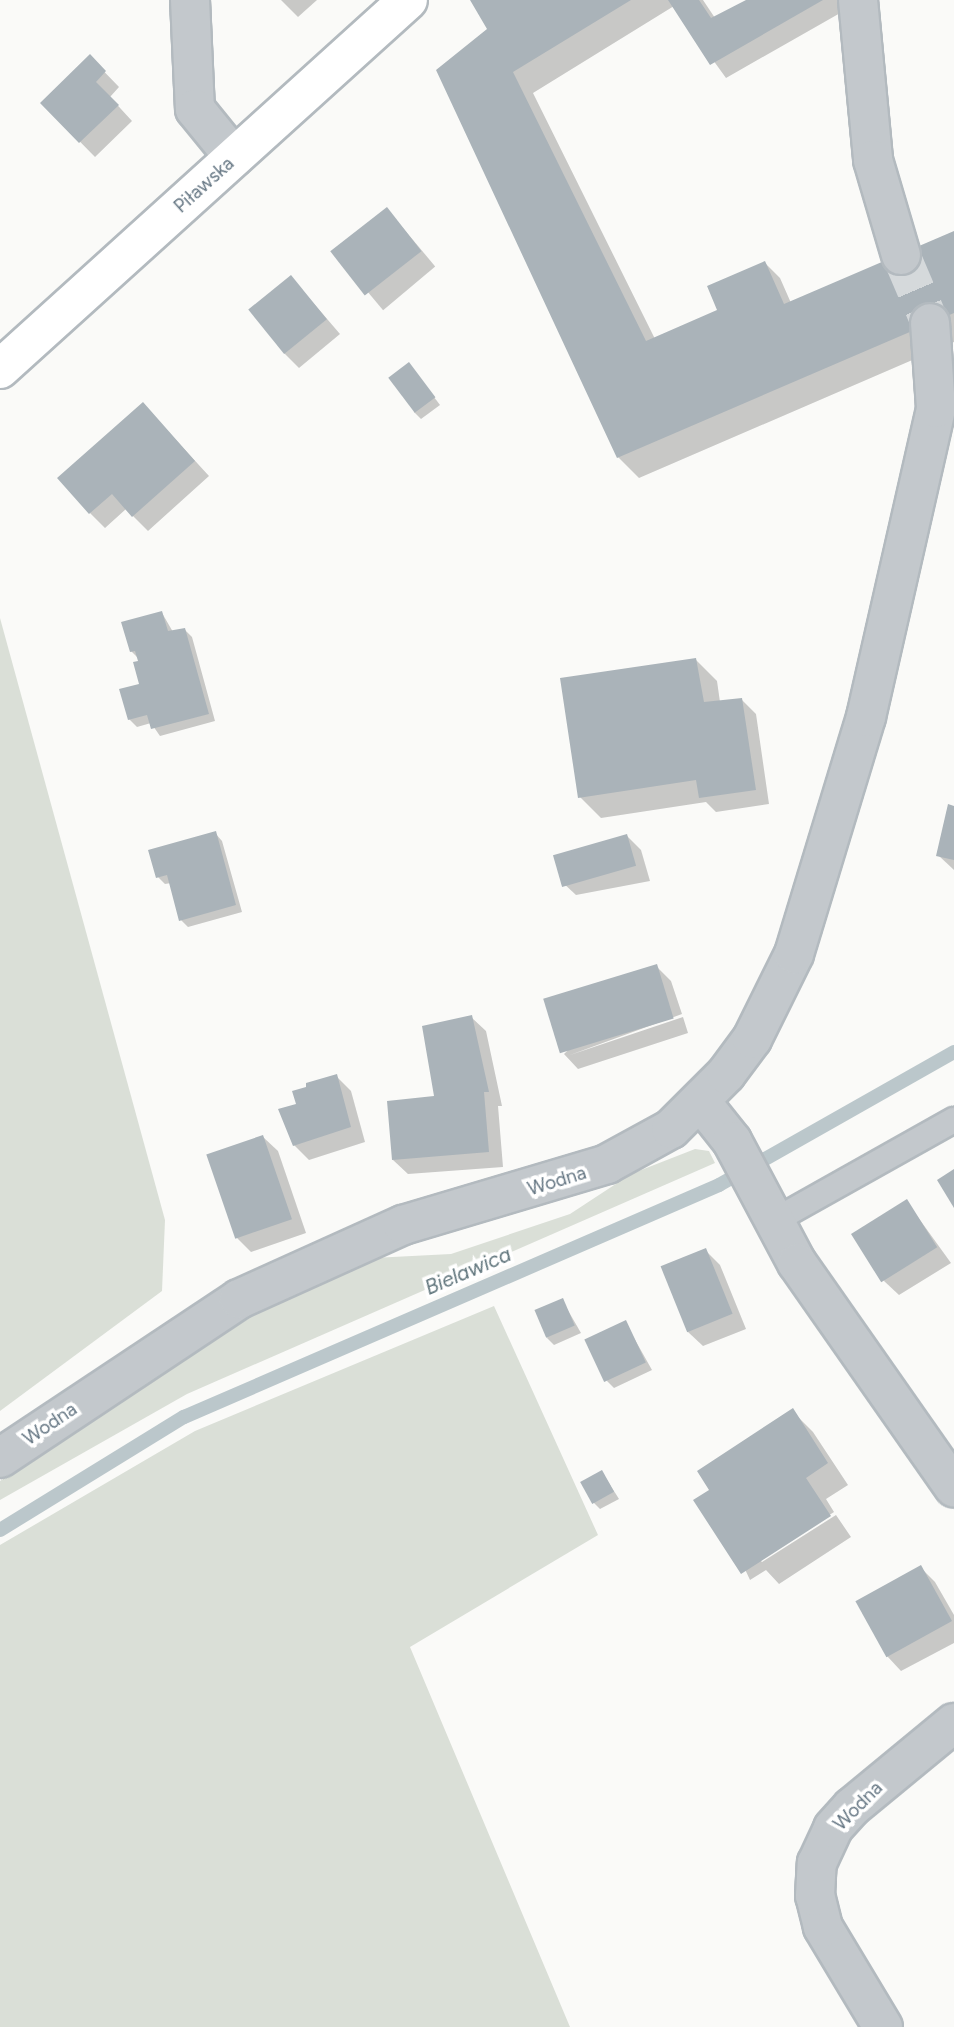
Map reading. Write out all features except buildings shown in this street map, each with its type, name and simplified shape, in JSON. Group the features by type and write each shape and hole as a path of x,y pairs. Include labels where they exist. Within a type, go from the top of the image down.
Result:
{"street":[{"path":"190,0 195,109 234,157"},
{"name":"Piławska","path":"0,369 408,0"},
{"path":"858,0 873,160 901,254"},
{"name":"Wodna","path":"0,1458 215,1313 270,1283 411,1222 607,1164 659,1138 701,1102 738,1060 770,1007 794,954 834,837 894,601 936,408 930,323"},
{"path":"701,1102 732,1141 766,1209 954,1487"},
{"name":"Wodna","path":"883,2027 823,1927 816,1896 817,1863 833,1828 859,1801 954,1723"}],"lane":[{"path":"766,1209 954,1119"}],"shaded area":[{"path":"0,618 165,1220 162,1291 0,1411"},
{"path":"695,1149 709,1151 715,1163 187,1394 0,1500 0,1481 186,1356 273,1304 373,1258 451,1254 570,1214 631,1174"},
{"path":"494,1306 598,1535 410,1647 570,2027 0,2027 0,1545 195,1431"}],"waterway":[{"name":"Bielawica","path":"0,1530 184,1417 719,1185 954,1052"}],"tunnel":[{"path":"901,255 930,323"}]}
